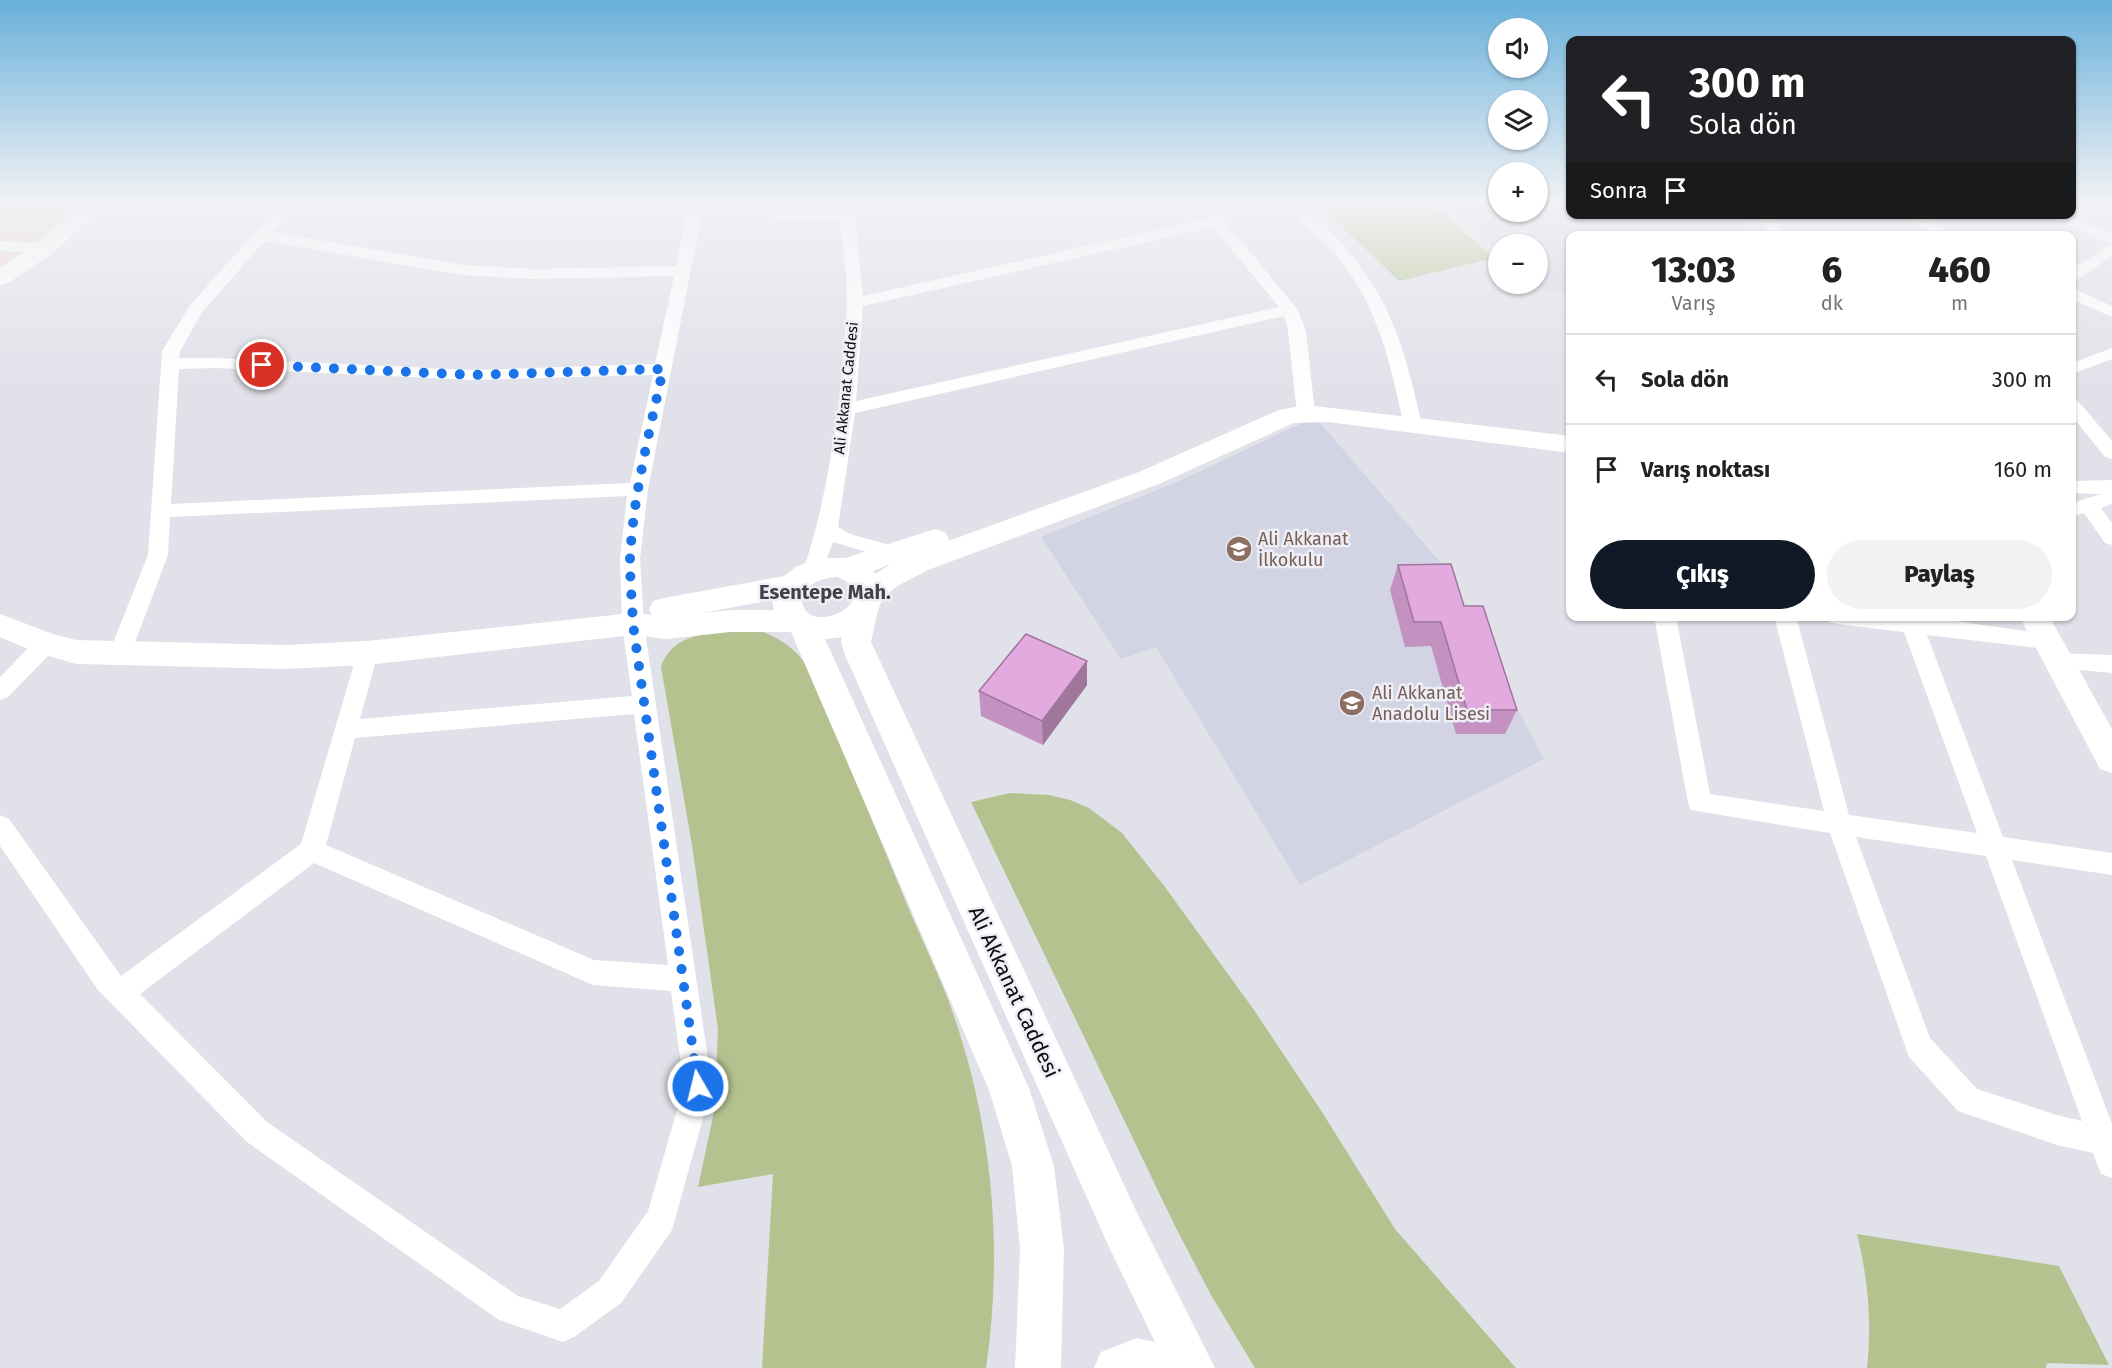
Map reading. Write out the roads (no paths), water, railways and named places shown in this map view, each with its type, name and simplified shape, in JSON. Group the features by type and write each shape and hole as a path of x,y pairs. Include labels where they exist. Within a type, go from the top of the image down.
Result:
{"main road":[{"path":"0,278 18,266"},
{"path":"803,578 788,595 787,604 791,614 801,622 815,628 836,627 849,623 891,577 918,563 1149,478 1288,416 1306,413 1566,445"},
{"path":"845,569 890,552 1149,478"},
{"path":"633,624 662,609 803,578 832,567 856,573 865,579 867,602"},
{"name":"Ali Akkanat Caddesi","path":"867,602 856,642 860,656 1124,1232 1192,1368"},
{"path":"0,625 46,644 76,652 285,657 367,653 633,624 666,628 730,621 801,622"},
{"path":"801,622 1009,1088 1033,1166 1042,1249 1038,1368"},
{"path":"2046,639 2112,759"},
{"path":"1117,1368 1137,1360 1170,1368"}],"street":[{"path":"120,653 158,555 171,351 196,309 233,266"},
{"path":"439,266 463,270 533,274 683,271"},
{"path":"0,826 108,981 257,1132 510,1309 563,1326 610,1292 661,1219 698,1086 633,624 630,559 638,489 684,266"},
{"name":"Ali Akkanat Caddesi","path":"803,578 827,530 846,409 855,303 851,266"},
{"path":"855,303 1020,266"},
{"path":"1254,266 1290,310 1297,331 1306,413"},
{"path":"1351,266 1370,290 1396,351 1413,426"},
{"path":"2076,295 2112,312"},
{"path":"846,409 1290,310"},
{"path":"2076,367 2112,353"},
{"path":"170,364 215,363 473,375 663,369"},
{"path":"2076,410 2112,453"},
{"path":"2076,487 2112,487"},
{"path":"160,511 638,489"},
{"path":"2112,497 2080,507 2112,538"},
{"path":"827,530 843,539 890,552"},
{"path":"1666,621 1700,803 2112,864"},
{"path":"1786,621 1839,823 1919,1047 1968,1101 2109,1149"},
{"path":"2109,1149 1911,621 2046,639 2112,664"},
{"path":"0,690 46,644"},
{"path":"120,993 312,849 367,653"},
{"path":"346,729 645,704"},
{"path":"312,849 593,972 683,979"}],"place":[{"name":"Ali Akkanat İlkokulu","path":"1239,549"},
{"name":"Ali Akkanat Anadolu Lisesi","path":"1352,703"}],"district":[{"name":"Esentepe Mah.","path":"825,592"}]}
